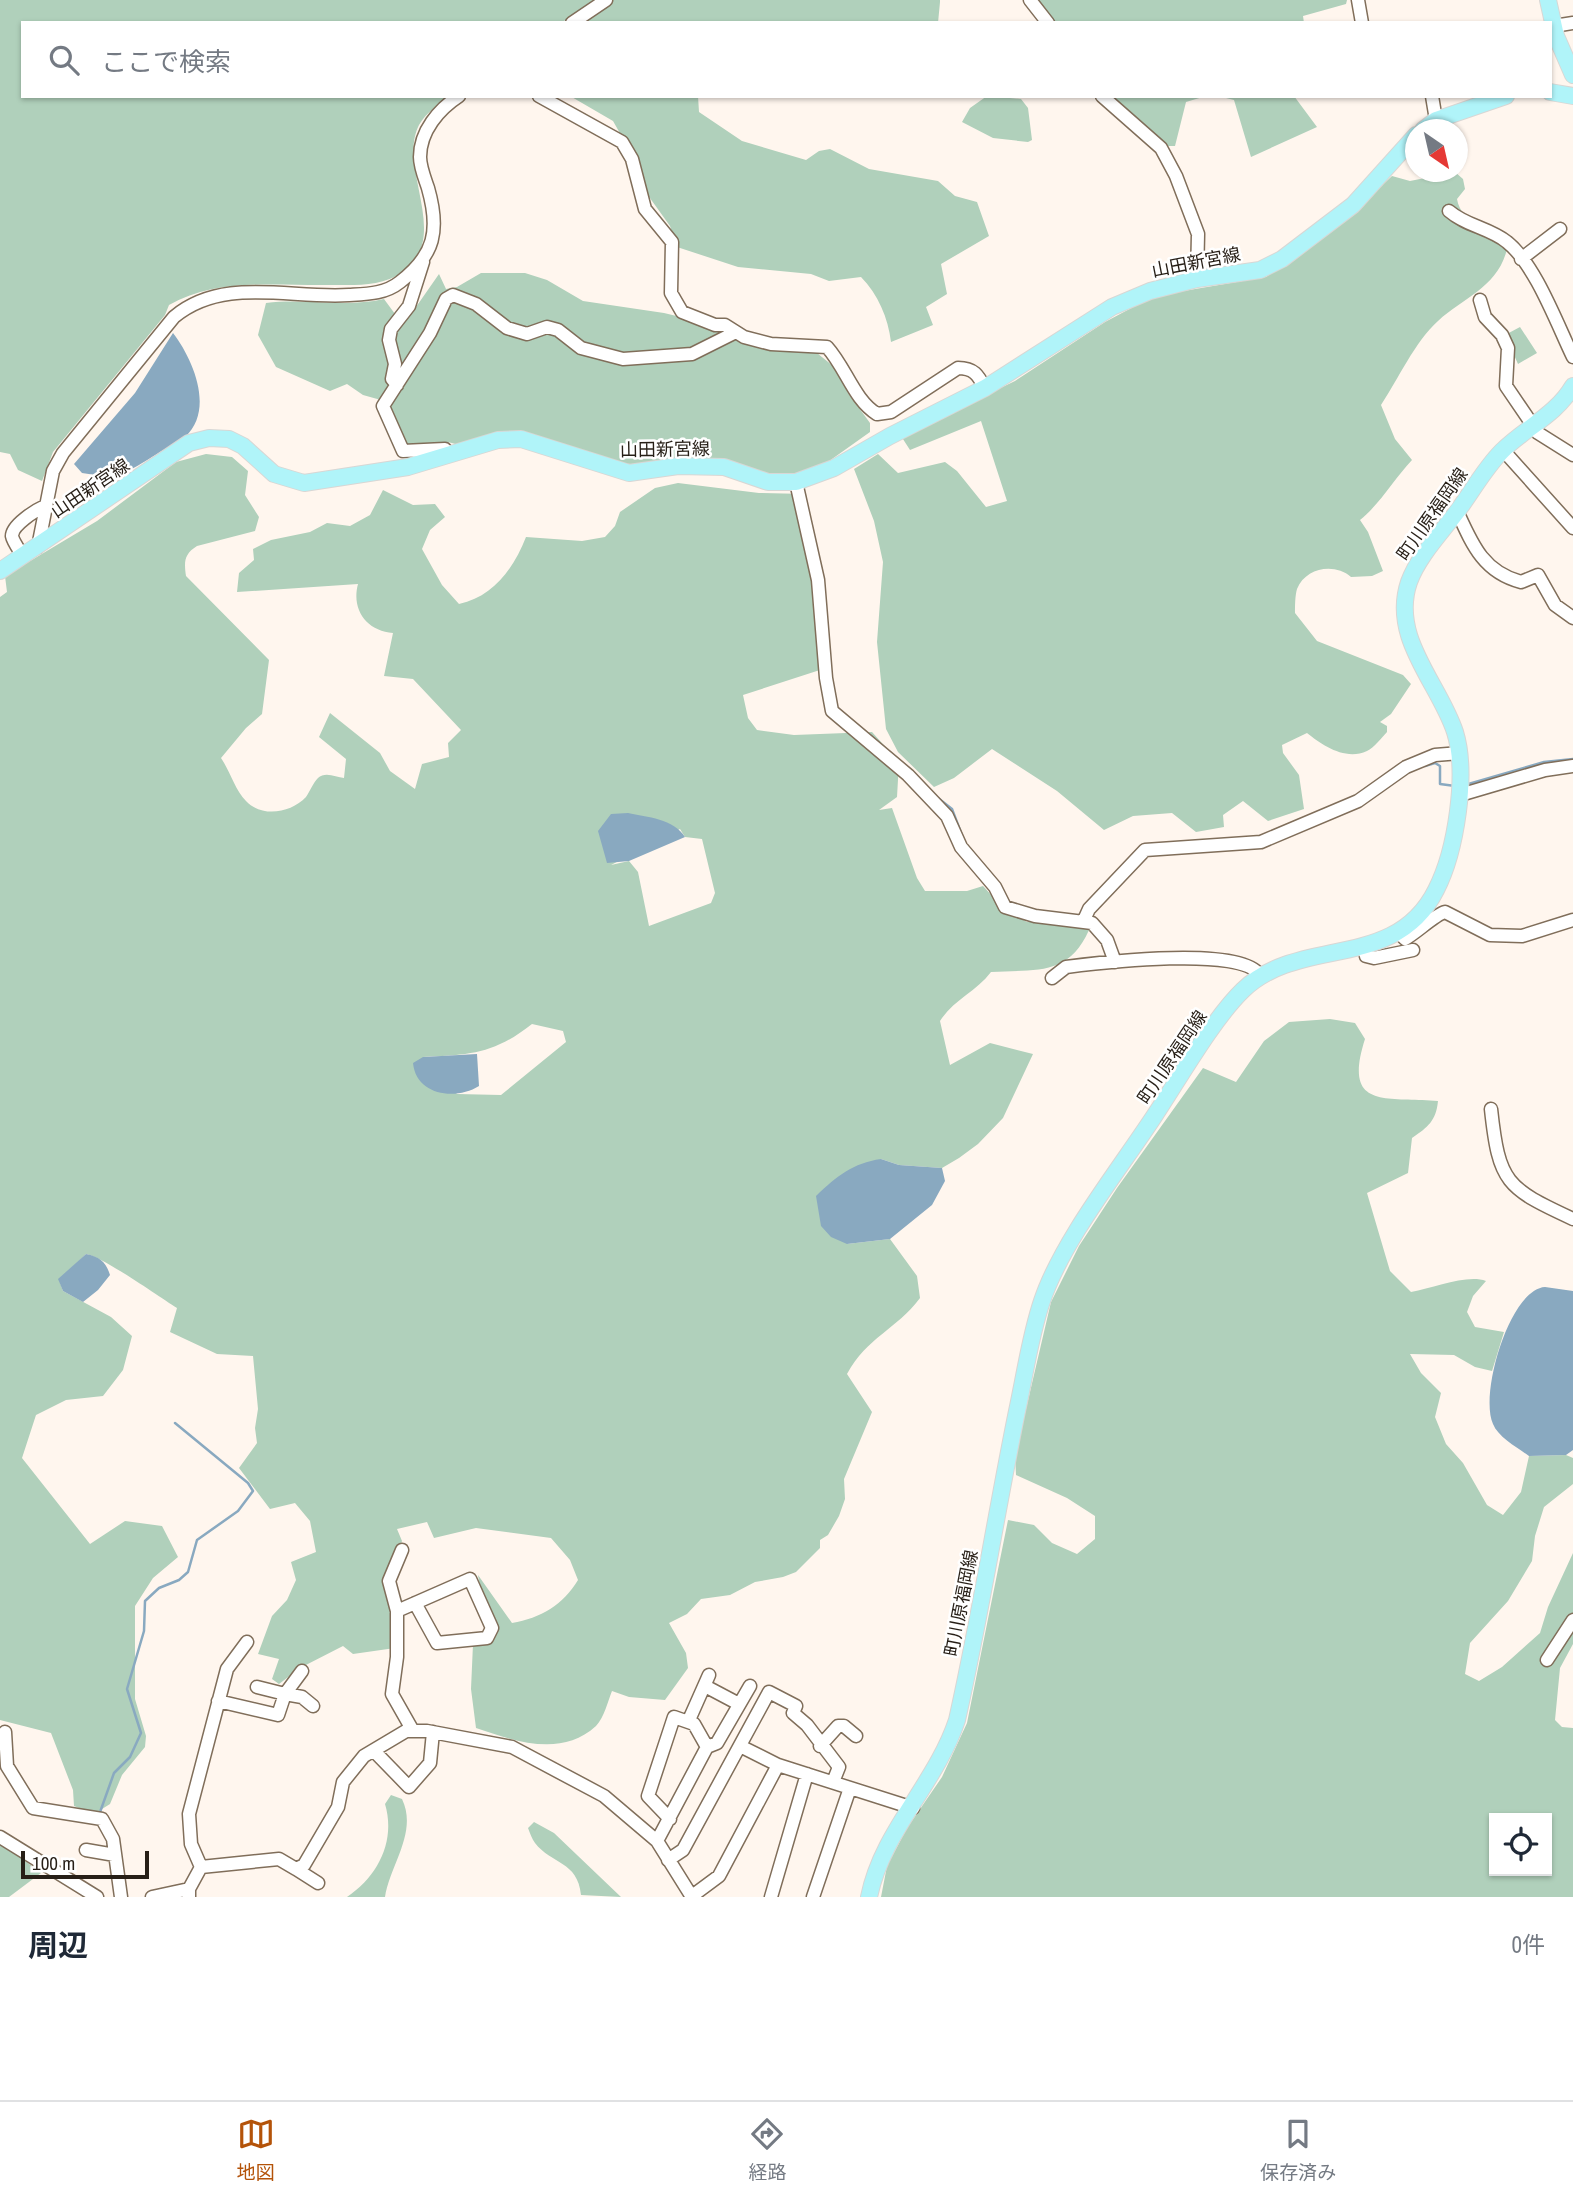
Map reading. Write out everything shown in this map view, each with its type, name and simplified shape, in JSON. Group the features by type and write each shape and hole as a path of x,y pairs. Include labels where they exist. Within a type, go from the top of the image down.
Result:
{"main road":[{"path":"1548,0 1554,26 1573,75"},
{"path":"1552,92 1573,96"},
{"path":"1446,119 1501,98"},
{"name":"山田新宮線","path":"0,571 189,443 209,438 229,439 243,446 274,474 304,483 408,467 498,440 521,439 629,473 678,466 724,467 768,482 796,482 834,468 985,388 1112,307 1150,290 1197,279 1260,270 1282,259 1353,205 1405,147"},
{"name":"町川原福岡線","path":"869,1897 878,1863 942,1760 957,1720 1042,1300 1076,1236 1231,1003 1260,976 1298,962 1364,946 1406,941 1435,907 1460,795 1460,753 1454,728 1411,643 1405,621 1405,601 1410,580 1422,558 1503,450 1552,412 1573,386"}],"street":[{"path":"575,21 606,0"},
{"path":"1030,0 1046,21"},
{"path":"1358,0 1362,21"},
{"path":"1554,26 1573,23"},
{"path":"38,547 52,471 63,453 174,317 191,302 227,292 312,297 375,294 397,284 424,258 432,246 434,218 420,157 434,118 457,98"},
{"path":"543,98 622,142 632,159 645,209 672,242 671,293 682,312 736,331 744,337 771,344 827,348 844,366 865,407 877,414 891,412 958,369 968,368 976,373 985,388"},
{"path":"1104,98 1161,148 1171,167 1198,234 1197,279"},
{"path":"1430,119 1432,98"},
{"path":"1450,211 1457,218 1504,239 1521,259 1573,357"},
{"path":"1521,259 1560,229"},
{"path":"397,386 392,379 395,364 389,340 391,329 409,306 424,258"},
{"path":"449,455 445,449 403,451 383,406 430,332 446,299 453,295 476,304 507,328 527,334 547,327 558,330 581,348 623,359 692,354 736,331"},
{"path":"1480,300 1485,317 1502,335 1508,348 1506,386 1532,426 1573,456"},
{"path":"1503,450 1573,528"},
{"path":"796,482 818,580 827,690 832,711 908,775 947,816 961,847 995,887 1005,906 1013,912 1062,921 1084,920 1103,934 1115,962"},
{"path":"23,556 12,537 13,532 33,512 45,506"},
{"path":"1457,511 1472,545 1496,573 1521,582 1538,575 1555,605 1573,618"},
{"path":"1084,920 1089,909 1144,850 1261,842 1358,801 1405,767 1435,755 1460,753"},
{"path":"1460,795 1545,770 1573,766"},
{"path":"1435,907 1490,935 1522,936 1573,920"},
{"path":"1364,946 1366,956 1374,958 1395,954 1406,941"},
{"path":"1052,978 1066,967 1184,957 1247,965 1257,970 1260,976"},
{"path":"1491,1109 1498,1161 1511,1184 1531,1199 1573,1219"},
{"path":"402,1550 389,1581 397,1611 397,1657 392,1694 413,1731"},
{"path":"397,1611 415,1603 470,1579 491,1633 487,1638 437,1643 415,1603"},
{"path":"1547,1660 1573,1620"},
{"path":"152,1897 189,1893 201,1867 191,1844 189,1814 227,1670 247,1642"},
{"path":"218,1701 278,1715 285,1694 302,1671"},
{"path":"689,1720 707,1681 739,1704"},
{"path":"657,1841 707,1746 717,1743 750,1686"},
{"path":"257,1687 302,1698 313,1706"},
{"path":"668,1860 682,1850 769,1692 796,1706 793,1713 807,1725 820,1746 839,1767 833,1782"},
{"path":"670,1819 648,1796 674,1717 689,1720 707,1746"},
{"path":"820,1746 838,1726 844,1726 856,1736"},
{"path":"296,1869 304,1865 338,1807 343,1782 364,1756 406,1731 433,1732 512,1747 604,1796 657,1841 692,1896 719,1876 778,1765"},
{"path":"5,1732 8,1766 33,1808 102,1819 113,1839 121,1897"},
{"path":"374,1751 409,1787 430,1763 433,1732"},
{"path":"740,1746 778,1765 913,1808"},
{"path":"771,1897 807,1774"},
{"path":"813,1897 850,1788"},
{"path":"0,1837 80,1893 97,1897"},
{"path":"86,1850 115,1855"},
{"path":"201,1867 279,1859 318,1883"}],"green space":[{"path":"0,0 595,0 564,21 21,21 21,98 447,98 422,120 414,142 414,161 424,221 423,240 417,257 403,272 395,277 368,284 248,285 207,290 188,296 169,305 165,315 53,452 42,481 18,470 10,454 0,452"},
{"path":"613,0 940,0 938,21 583,21"},
{"path":"1038,0 1347,0 1346,4 1303,16 1304,21 1052,21"},
{"path":"573,98 698,98 699,112 742,141 806,160 819,151 830,149 869,169 938,181 955,196 977,202 989,236 941,264 947,294 926,307 933,325 891,342 881,307 861,277 829,281 811,274 738,267 677,247 670,226 647,194 638,165 613,121"},
{"path":"984,98 1021,99 1028,108 1032,140 1028,142 993,138 962,122 970,108"},
{"path":"1115,98 1199,98 1186,102 1175,146 1166,146"},
{"path":"1226,98 1295,98 1317,127 1251,157 1234,100"},
{"path":"1392,176 1405,180 1405,182 1464,182 1465,189 1457,199 1464,215 1507,249 1503,262 1488,282 1429,330 1381,405 1395,439 1412,460 1360,520 1368,532 1383,571 1372,576 1351,577 1337,570 1321,570 1307,576 1297,589 1295,613 1317,641 1403,675 1411,684 1391,714 1380,722 1387,726 1387,732 1367,751 1359,754 1334,750 1307,733 1282,745 1283,753 1299,775 1304,809 1268,821 1243,801 1223,815 1224,827 1196,832 1172,813 1133,816 1104,830 1057,791 992,749 954,778 934,787 898,752 886,729 877,642 883,562 874,521 854,469 878,454 898,473 945,462 957,471 986,507 1007,501 981,421 910,450 901,436 1015,381 1105,322 1154,296 1266,277 1339,226"},
{"path":"481,273 525,273 547,280 583,301 664,313 693,320 724,334 812,349 838,370 848,393 870,423 870,432 818,469 787,477 763,473 637,467 522,432 491,434 459,445 448,442 406,446 388,402 363,395 347,384 330,391 276,367 258,335 266,303 355,303 384,299 395,314 416,307 439,274 446,289 457,287"},
{"path":"1520,327 1537,353 1518,364 1505,335"},
{"path":"206,454 232,457 248,471 245,495 259,517 255,531 197,546 187,555 185,567 186,576 269,660 262,714 246,728 221,758 246,801 260,810 276,811 293,807 306,797 321,776 344,778 346,759 319,737 330,713 380,753 390,771 415,789 422,764 449,757 448,743 461,730 413,679 384,676 393,633 376,628 363,618 357,602 358,584 237,592 239,573 254,560 253,549 271,540 310,532 327,523 350,526 370,515 383,490 413,505 435,504 445,517 430,530 422,549 442,585 459,604 482,595 501,580 526,537 582,541 605,537 615,526 620,512 655,488 678,483 759,493 806,494 830,638 823,669 743,695 748,718 757,730 794,735 872,732 899,762 897,797 879,810 892,808 917,878 925,891 967,891 983,886 1005,910 1027,922 1083,922 1089,930 1081,945 1061,963 1036,970 991,972 951,1007 940,1021 950,1065 990,1043 1033,1054 1003,1118 978,1144 959,1158 942,1168 899,1165 881,1159 847,1244 890,1239 917,1276 920,1298 863,1351 847,1374 872,1412 844,1479 845,1499 839,1516 828,1535 820,1540 820,1548 796,1572 755,1582 730,1595 701,1599 687,1614 669,1623 686,1653 688,1668 665,1700 629,1697 612,1691 599,1723 582,1736 568,1742 522,1742 476,1728 471,1689 473,1644 489,1639 478,1575 512,1623 542,1614 565,1597 578,1580 570,1560 551,1538 476,1528 434,1538 427,1522 397,1529 402,1541 394,1562 393,1584 401,1597 403,1631 395,1648 353,1654 343,1646 300,1668 279,1684 272,1679 279,1659 258,1654 272,1616 287,1600 296,1580 291,1562 316,1552 310,1521 295,1503 270,1509 239,1468 257,1443 255,1428 258,1409 253,1356 217,1354 170,1332 177,1308 117,1269 86,1254 59,1280 63,1291 111,1317 132,1336 123,1370 103,1396 66,1400 36,1415 22,1458 90,1544 125,1521 162,1526 178,1557 153,1578 135,1606 135,1699 146,1736 145,1747 122,1775 110,1804 94,1814 74,1806 73,1790 51,1733 0,1720 0,597 7,592 5,576 97,521 176,462","holes":["680,829 685,837 702,839 715,893 711,903 649,926 638,872 629,861 611,865","532,1024 563,1031 566,1042 501,1095 457,1094 423,1057 481,1051 506,1042"]},
{"path":"1330,1019 1355,1023 1365,1039 1359,1062 1360,1078 1365,1089 1386,1098 1438,1101 1430,1123 1412,1138 1408,1173 1367,1193 1390,1271 1411,1292 1460,1280 1486,1281 1473,1296 1467,1312 1475,1327 1504,1332 1492,1371 1475,1367 1454,1355 1410,1354 1421,1373 1441,1393 1435,1417 1446,1444 1463,1463 1487,1505 1503,1515 1521,1492 1529,1456 1566,1455 1573,1458 1573,1484 1544,1507 1535,1536 1532,1561 1508,1601 1470,1643 1465,1674 1479,1681 1502,1667 1540,1633 1548,1607 1573,1553 1573,1644 1560,1668 1555,1720 1562,1727 1573,1728 1573,1897 881,1897 887,1866 907,1828 942,1777 967,1723 1008,1520 1034,1525 1052,1543 1077,1554 1095,1539 1095,1516 1067,1498 1016,1475 1015,1456 1051,1302 1079,1246 1203,1068 1236,1082 1264,1041 1289,1022"},
{"path":"391,1795 402,1799 407,1824 385,1897 347,1897 368,1879 382,1856 388,1831 385,1804"},
{"path":"534,1822 554,1833 621,1897 581,1895 575,1875 541,1850 534,1841 528,1828"},
{"path":"0,1842 41,1873 9,1897 0,1897"}],"water":[{"path":"173,333 188,356 198,385 199,413 194,426 185,437 130,470 114,475 82,473 74,464 135,393"},
{"path":"628,813 667,823 685,837 629,861 607,863 598,831 611,814"},
{"path":"477,1054 479,1086 459,1093 448,1094 429,1088 421,1082 413,1063 423,1057"},
{"path":"881,1159 899,1165 942,1168 945,1181 932,1205 890,1239 847,1244 831,1237 821,1226 816,1196 846,1172"},
{"path":"86,1254 102,1261 110,1275 98,1290 83,1302 63,1291 58,1279"},
{"path":"1545,1287 1573,1291 1573,1450 1566,1455 1529,1456 1509,1442 1493,1424 1490,1390 1494,1368 1509,1323 1532,1292"}],"waterway":[{"path":"1465,785 1544,762 1573,759"},
{"path":"1425,766 1435,763 1440,766 1440,784 1455,786"},
{"path":"938,798 952,809 963,838"},
{"path":"99,1815 114,1773 130,1757 141,1733 127,1689 144,1631 145,1601 159,1588 179,1580 188,1572 197,1540 238,1511 253,1491 248,1483 175,1423"}]}
